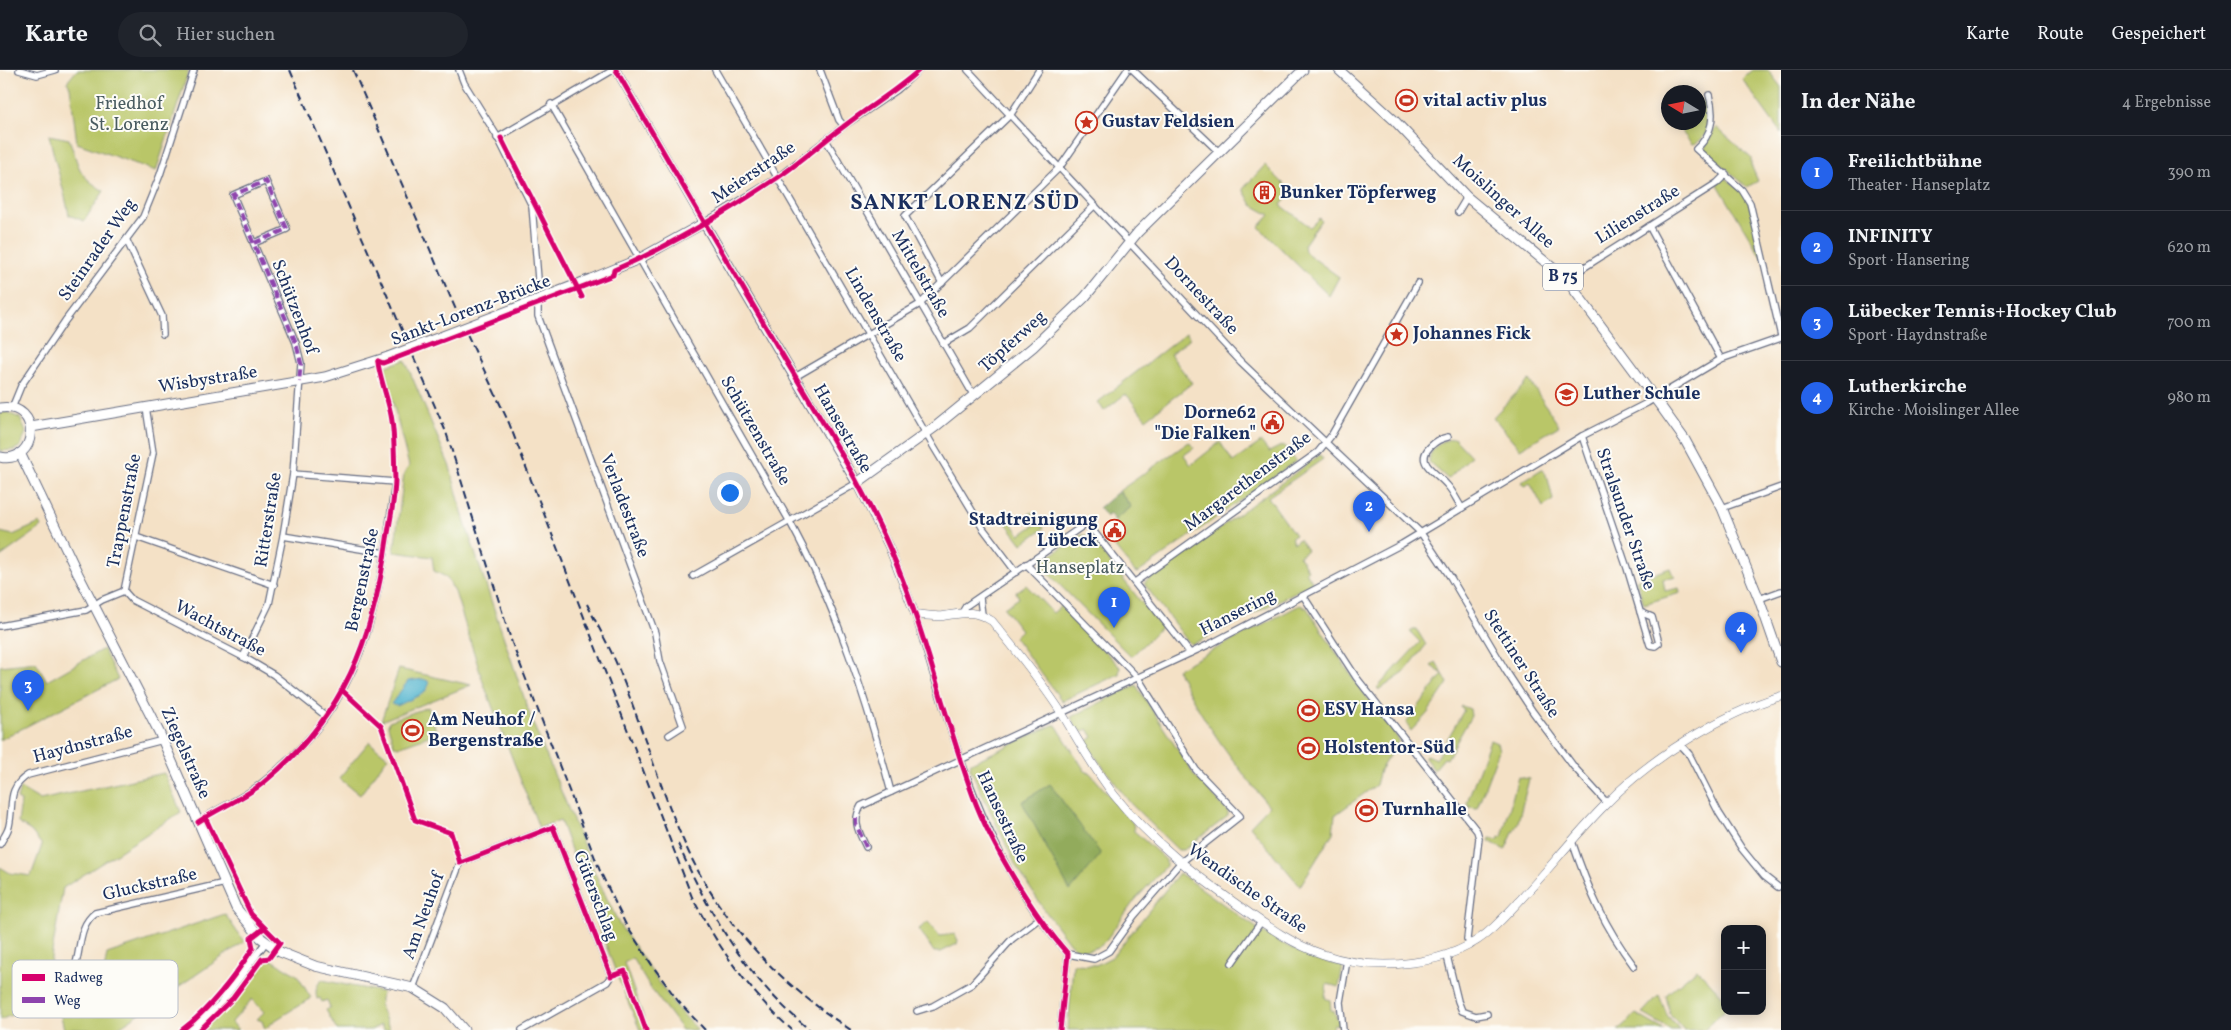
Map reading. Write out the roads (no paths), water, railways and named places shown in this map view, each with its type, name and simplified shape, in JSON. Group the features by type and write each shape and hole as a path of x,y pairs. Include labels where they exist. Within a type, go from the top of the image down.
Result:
{"main road":[{"name":"Töpferweg","path":"857,483 926,434 1033,347 1070,312 1130,242 1218,152 1303,70"},
{"name":"Moislinger Allee","path":"1339,70 1394,120 1468,197 1566,279 1685,440 1722,508 1759,599 1781,662"},
{"name":"Meierstraße","path":"591,280 639,259 704,223"},
{"name":"Hansestraße","path":"704,223 857,483"},
{"name":"Sankt-Lorenz-Brücke","path":"388,357 591,280"},
{"name":"Wisbystraße","path":"31,427 299,382 340,373 388,357"},
{"path":"0,408 12,408 24,415 31,427 29,442 20,454 12,457 0,457"},
{"name":"Ziegelstraße","path":"20,454 162,740 236,908 266,942 280,952 315,966 413,988 445,1008 464,1030"}],"street":[{"path":"19,70 36,75 56,70"},
{"name":"Steinrader Weg","path":"12,408 26,378 65,321 127,241 143,217 153,196 194,70"},
{"path":"459,70 464,83 497,138 551,104 614,70"},
{"name":"Hansestraße","path":"614,70 704,223"},
{"name":"Lindenstraße","path":"715,70 926,434 982,527 1016,572"},
{"path":"820,70 839,120 844,126"},
{"name":"Meierstraße","path":"704,223 777,178 844,126 897,90 919,70"},
{"name":"Dornestraße","path":"968,70 1241,362 1421,533"},
{"path":"942,283 905,216 1011,114 1040,70"},
{"path":"795,377 920,304 1060,167 1127,70"},
{"path":"1133,70 1218,152"},
{"path":"1709,94 1712,108 1710,134 1696,149 1726,174 1742,190 1750,203 1781,337"},
{"name":"Schützenstraße","path":"551,104 790,522 828,598 848,647 871,718 891,792"},
{"name":"Verladestraße","path":"497,138 532,206 538,279 538,316 655,633 660,661 683,726 669,736"},
{"name":"Mittelstraße","path":"826,140 974,396"},
{"name":"Lilienstraße","path":"1566,279 1716,183 1726,174"},
{"name":"Schützenhof","path":"254,243 286,229 266,181 233,195 296,343 301,364 299,382"},
{"path":"1458,212 1468,197"},
{"path":"943,344 970,328 1095,205"},
{"path":"1649,226 1721,359"},
{"path":"127,241 162,316 163,334"},
{"name":"Margarethenstraße","path":"1135,582 1318,452 1326,443 1418,282"},
{"name":"Hansering","path":"866,847 856,824 859,808 1060,712 1138,678 1304,597 1421,533 1582,436 1654,398 1721,359 1781,337"},
{"name":"Ritterstraße","path":"244,657 262,623 274,585 284,536 293,474 299,382"},
{"name":"Trappenstraße","path":"124,591 153,453 146,407"},
{"name":"Stralsunder Straße","path":"1582,436 1650,645 1655,646 1659,643 1652,617 1640,612"},
{"path":"1448,437 1441,438 1430,447 1424,457 1426,464 1448,486 1462,508"},
{"name":"Bergenstraße","path":"198,822 235,802 262,783 297,750 326,716 344,690 360,656 376,604 395,482 293,474"},
{"name":"Hansestraße","path":"857,483 889,547 915,614 974,799 991,836 1040,918 1068,954"},
{"name":"Töpferweg","path":"693,576 857,483"},
{"path":"1722,508 1781,487"},
{"path":"963,611 966,606 1088,523 1190,653"},
{"name":"Stettiner Straße","path":"1421,533 1451,578 1506,671 1533,712 1574,767 1606,803"},
{"path":"284,536 385,553"},
{"path":"136,538 274,585"},
{"path":"1026,564 1138,678 1196,770 1240,816 1180,863 1134,916 1109,951 1094,959 1068,954 1060,1030"},
{"path":"0,626 86,610 124,591"},
{"name":"Wachtstraße","path":"124,591 132,600 244,657 274,675 326,716"},
{"path":"1759,599 1781,591"},
{"path":"1304,597 1356,677 1477,831 1479,838 1467,939 1471,945"},
{"path":"980,598 982,615"},
{"name":"Wendische Straße","path":"915,614 942,616 963,611 982,615 992,621 1060,712 1114,795 1180,863 1261,922 1304,947 1347,960 1388,963 1418,962 1447,956 1471,945 1495,926 1614,796 1680,744 1746,708 1781,696"},
{"name":"Haydnstraße","path":"0,844 9,827 13,792 18,781 55,768 162,740"},
{"path":"1680,744 1689,754 1719,814 1742,849 1764,876 1778,887"},
{"name":"Güterschlag","path":"522,1030 607,982 611,976 553,827"},
{"name":"Am Neuhof","path":"413,988 460,863 553,827"},
{"path":"1572,841 1591,895 1614,939 1634,966"},
{"name":"Gluckstraße","path":"78,960 82,931 86,920 95,913 225,883"},
{"path":"917,1011 933,1006 972,984 1012,939 1040,918"},
{"path":"1232,963 1261,922"},
{"path":"192,1030 220,1004 266,942"},
{"path":"1447,956 1462,1011 1476,1016 1487,1014"},
{"path":"1343,1030 1340,1002 1347,960"}],"water":[{"path":"423,679 428,681 429,685 424,693 397,706 391,704 408,681"}],"railway":[{"path":"290,70 446,432 512,643 600,871 626,925 652,965 678,1001 705,1030"},
{"path":"353,70 459,317 509,423 692,897 713,934 748,984 792,1030"},
{"path":"587,604 609,646 629,695 670,809 703,880 738,930 758,953 802,994 851,1030"},
{"path":"678,844 717,921 749,968 788,1011 810,1030"}],"place":[{"name":"vital activ plus","path":"1407,101"},
{"name":"Gustav Feldsien","path":"1086,122"},
{"name":"Bunker Töpferweg","path":"1264,193"},
{"name":"Johannes Fick","path":"1397,334"},
{"name":"Luther Schule","path":"1567,394"},
{"name":"Dorne62 \"Die Falken\"","path":"1272,423"},
{"name":"Stadtreinigung Lübeck","path":"1114,530"},
{"name":"INFINITY","path":"1369,532"},
{"name":"Freilichtbühne","path":"1114,628"},
{"name":"Lutherkirche","path":"1741,653"},
{"name":"ESV Hansa","path":"1308,710"},
{"name":"Lübecker Tennis+Hockey Club","path":"28,711"},
{"name":"Am Neuhof / Bergenstraße","path":"412,730"},
{"name":"Holstentor-Süd","path":"1308,748"},
{"name":"Turnhalle","path":"1366,810"}],"district":[{"name":"SANKT LORENZ SÜD","path":"965,203"}],"park label":[{"name":"Friedhof St. Lorenz","path":"129,114"},
{"name":"Hanseplatz","path":"1080,568"}]}
